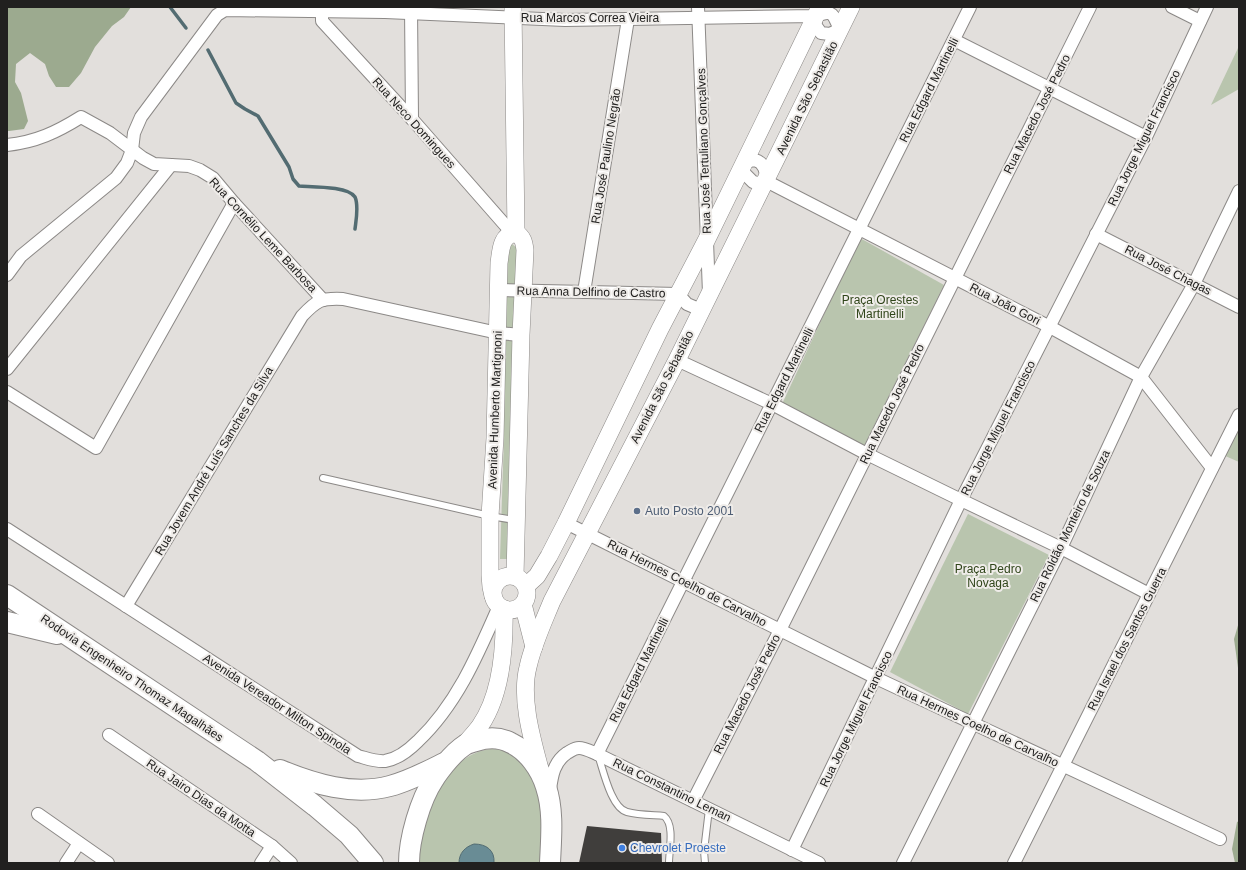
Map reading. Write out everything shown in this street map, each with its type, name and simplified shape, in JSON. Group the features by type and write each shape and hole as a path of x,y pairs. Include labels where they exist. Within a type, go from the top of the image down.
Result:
{"main road":[{"name":"Avenida São Sebastião","path":"546,788 531,735 527,710 526,687 527,668 542,624 552,601 677,360 851,7"},
{"path":"513,12 514,233"},
{"path":"409,863 409,852 420,809 433,779 480,725 491,704 501,671 504,628 499,604 492,591 495,584 504,576 520,581 537,576 549,556 818,12"},
{"name":"Avenida Humberto Martignoni","path":"499,604 490,586 490,516 495,438 499,263 503,241 507,235 514,233 521,236 526,250 521,335 516,521 520,581 527,596 523,604"},
{"path":"589,476 612,487"},
{"name":"Rodovia Engenheiro Thomaz Magalhães","path":"7,595 257,761 315,806 349,835 373,863"},
{"path":"499,604 507,610 515,610 523,604 533,651"},
{"path":"7,622 69,636"},
{"path":"504,628 512,630 520,636 533,651"},
{"path":"464,745 481,739 496,738 507,740 519,746 528,754 546,788 552,827 550,863"},
{"name":"Rodovia Engenheiro Thomaz Magalhães","path":"257,761 304,780 342,789 370,790 390,786 413,778 447,762"}],"street":[{"name":"Rua Edgard Martinelli","path":"597,754 970,7"},
{"name":"Rua Macedo José Pedro","path":"693,801 780,630 1090,7"},
{"path":"1172,7 1200,21"},
{"name":"Rua Jorge Miguel Francisco","path":"792,850 961,500 1146,137 1207,7"},
{"name":"Rua Marcos Correa Vieira","path":"7,275 21,256 116,178 127,162 132,150 134,132 141,117 217,15 225,10 322,9 513,12 565,20 628,19 699,13 818,12 832,14 840,29"},
{"name":"Rua Neco Domingues","path":"322,9 322,21 514,233"},
{"path":"411,10 412,119"},
{"path":"818,12 816,26 821,33 830,34 840,29"},
{"name":"Rua José Tertuliano Gonçalves","path":"699,13 709,295"},
{"name":"Rua José Paulino Negrão","path":"584,292 628,19"},
{"path":"954,40 1146,137"},
{"name":"Rua Cornélio Leme Barbosa","path":"7,144 35,140 56,131 81,117 110,134 154,164 189,166 200,170 212,178 323,300"},
{"path":"755,160 761,162 766,173 766,181 756,183 749,180 742,165 755,160"},
{"path":"7,369 171,165"},
{"name":"Rua João Gori","path":"766,181 1050,327 1141,377 1212,468"},
{"name":"Rua Roldão Monteiro de Souza","path":"903,863 1061,548 1141,377 1194,284 1239,191"},
{"path":"7,392 96,448 234,203"},
{"name":"Rua José Chagas","path":"1096,234 1239,306"},
{"name":"Rua Anna Delfino de Castro","path":"499,290 678,294 687,304 701,310"},
{"path":"323,300 329,298 343,299 498,333 521,335"},
{"name":"Rua Jovem André Luís Sanches da Silva","path":"126,606 302,316 315,303 323,300"},
{"path":"677,360 772,404 867,454 1061,548 1149,594"},
{"name":"Rua Israel dos Santos Guerra","path":"1014,863 1239,415"},
{"name":"Rua Hermes Coelho de Carvalho","path":"566,522 876,678 1220,839"},
{"name":"Avenida Vereador Milton Spinola","path":"7,529 358,756 371,760 384,761 397,757 411,748 428,732 447,708 468,673 499,604"},
{"name":"Rua Jairo Dias da Motta","path":"109,735 272,846 291,863"},
{"name":"Rua Constantino Leman","path":"546,788 555,766 563,756 574,749 584,749 818,863"},
{"path":"38,814 108,863"},
{"path":"66,863 79,843"},
{"path":"261,863 272,846"}],"lane":[{"path":"323,478 516,521"},
{"path":"597,754 613,799 618,806 625,812 664,816 668,819 670,826 669,863"},
{"path":"706,863 704,851 709,809"}],"green space":[{"path":"7,7 131,7 124,17 112,26 95,47 81,73 69,87 56,87 49,76 45,64 30,53 16,64 15,82 21,93 28,121 24,129 9,131 7,131"},
{"path":"1239,46 1239,89 1211,105"},
{"name":"Praça Orestes Martinelli","path":"860,238 944,285 864,446 782,404"},
{"path":"509,244 512,244 517,248 510,559 500,559 504,437 505,248"},
{"path":"1239,423 1239,462 1223,455"},
{"name":"Praça Pedro Novaga","path":"968,514 1049,555 968,714 890,672"},
{"path":"1239,622 1239,675 1234,639"},
{"path":"491,749 502,750 512,754 520,760 526,767 536,786 544,826 543,863 418,863 420,846 428,816 446,778 455,767 465,759 477,752"},
{"path":"1239,821 1239,863 1235,863 1232,849 1237,822"}],"water":[{"path":"474,844 482,845 489,849 493,855 494,863 459,863 460,856 463,851"}],"building":[{"name":"Chevrolet Proeste","path":"587,826 661,833 662,863 579,863"}],"waterway":[{"path":"170,7 186,28"},
{"path":"208,50 236,103 258,116 289,167 293,179 299,186 338,189 351,193 355,197 357,209 355,229"}],"place":[{"name":"Auto Posto 2001","path":"637,511"},
{"name":"Chevrolet Proeste","path":"622,848"}]}
